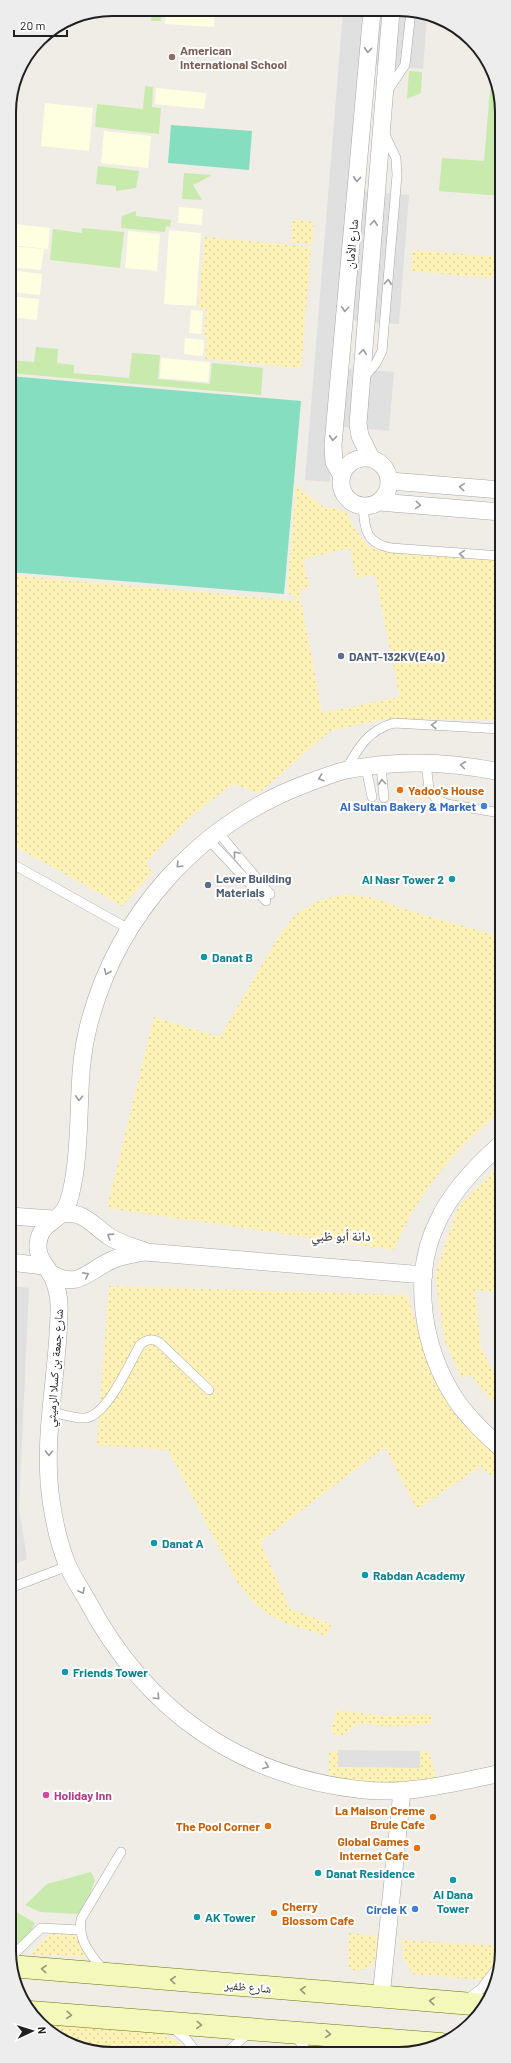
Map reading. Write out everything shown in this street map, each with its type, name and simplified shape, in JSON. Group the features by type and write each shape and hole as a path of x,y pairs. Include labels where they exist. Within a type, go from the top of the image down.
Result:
{"main road":[{"name":"شارع ظفير","path":"17,1967 479,2005"},
{"path":"52,2014 427,2043"}],"street":[{"name":"شارع الأمان","path":"342,476 334,462 333,445 372,16"},
{"name":"شارع الأمان","path":"372,458 364,448 358,424 360,384 392,16"},
{"path":"371,504 388,489 390,481 384,467 372,458 356,459 345,469 342,476 341,484 348,499 371,504 495,512"},
{"path":"390,481 495,490"},
{"name":"شارع جمعة بن كسلا الرميثي","path":"495,771 456,764 426,763 346,770 287,790 255,806 212,835 163,882 148,899 129,929 111,961 97,995 87,1030 81,1067 74,1180 68,1204 43,1230 38,1243 40,1257 57,1290 60,1309 48,1458 51,1500 59,1538 68,1566 103,1630 130,1668 161,1701 197,1730 236,1754 291,1775 322,1784 368,1791 402,1791 495,1774"},
{"path":"495,1151 469,1176 438,1220 429,1244 424,1275 426,1324 437,1364 457,1401 469,1418 495,1443"},
{"path":"16,1216 57,1217 69,1213 84,1216 110,1237 145,1252"},
{"path":"16,1263 47,1269 58,1278 77,1280 86,1277 117,1258 145,1252 424,1275"},
{"path":"381,1996 402,1791"}],"lane":[{"path":"384,96 405,65 410,17"},
{"path":"371,504 365,526 369,538 378,546 495,556"},
{"path":"346,770 358,748 370,734 377,729 394,723 495,729"},
{"path":"426,763 429,789 436,799 447,804 495,812"},
{"path":"372,797 374,767"},
{"path":"374,767 384,798"},
{"path":"212,835 268,898"},
{"path":"16,865 129,929"},
{"path":"52,1412 78,1418 92,1416 98,1413 107,1402 140,1345 148,1340 160,1343 209,1390"},
{"path":"16,1586 68,1566"},
{"path":"107,1974 84,1945 80,1930 83,1913 121,1852"},
{"path":"16,1952 41,1928 80,1930"},
{"path":"459,2003 481,1989 492,1974"},
{"path":"164,2022 186,2040 192,2047"},
{"path":"233,2047 254,2029"},
{"path":"292,2032 304,2047"}],"shaded area":[{"path":"166,16 215,16 214,27 165,24"},
{"path":"343,16 405,16 427,20 423,69 367,64 357,191 409,195 399,324 346,320 342,368 394,372 389,431 334,426 330,482 305,480"},
{"path":"156,88 206,93 204,109 155,104"},
{"path":"45,103 93,108 89,151 41,146"},
{"path":"104,131 151,136 148,168 101,163"},
{"path":"179,207 203,209 202,225 178,223"},
{"path":"16,224 50,228 48,249 16,246"},
{"path":"169,230 201,233 196,306 164,304"},
{"path":"128,231 160,234 157,271 125,268"},
{"path":"16,247 44,249 41,270 16,268"},
{"path":"16,271 42,274 40,295 16,293"},
{"path":"16,297 39,299 37,320 16,318"},
{"path":"191,310 203,311 201,334 189,333"},
{"path":"185,338 204,340 203,356 184,354"},
{"path":"161,358 210,362 208,382 160,378"},
{"path":"16,1287 29,1288 19,1508 27,1559 16,1564"},
{"path":"338,1750 420,1751 420,1768 338,1767"}],"green space":[{"path":"151,16 161,16 161,21 151,21"},
{"path":"409,71 422,72 421,93 407,99"},
{"path":"145,86 153,87 152,107 161,108 159,134 95,127 97,104 143,109"},
{"path":"490,90 492,90 495,112 495,196 439,191 442,158 484,161"},
{"path":"171,125 252,131 249,170 168,163"},
{"path":"98,166 139,171 136,188 116,191 116,186 96,184"},
{"path":"184,173 212,175 193,185 202,200 182,199"},
{"path":"136,211 136,216 171,220 170,227 166,226 165,232 121,228 122,216"},
{"path":"82,228 124,232 120,268 50,260 53,229 82,233"},
{"path":"36,347 58,349 57,363 74,365 74,373 129,378 132,353 160,355 158,379 210,384 212,363 263,368 261,395 16,374 16,361 34,362"},
{"path":"16,377 301,401 284,594 16,573"},
{"path":"91,1872 95,1880 84,1911 79,1914 40,1912 25,1905 47,1884"},
{"path":"16,1912 35,1923 30,1932 16,1945"}],"sand":[{"path":"293,220 314,222 312,244 291,242"},
{"path":"205,237 311,247 301,368 205,359 207,337 204,337 206,309 198,308"},
{"path":"413,250 495,257 495,275 491,275 491,278 411,271"},
{"path":"296,486 325,508 334,508 346,512 352,525 369,548 495,560 495,720 385,719 330,731 259,793 233,784 191,816 146,862 152,873 122,906 16,847 16,576 300,601 287,592","holes":["350,548 356,578 375,575 400,697 322,713 299,590 309,588 303,559"]},
{"path":"347,894 374,898 400,908 495,935 495,1116 454,1155 434,1179 410,1216 394,1250 107,1208 154,1017 220,1037 279,936 296,914 320,900"},
{"path":"495,1170 495,1291 475,1290 481,1347 495,1376 495,1405 470,1375 462,1378 445,1341 435,1275 458,1207"},
{"path":"109,1286 407,1295 433,1375 456,1412 495,1453 495,1478 480,1467 417,1509 385,1447 260,1542 290,1609 331,1624 327,1636 275,1618 264,1612 245,1592 235,1578 168,1450 97,1445"},
{"path":"337,1710 384,1716 430,1714 433,1723 396,1726 359,1724 345,1734 338,1736 331,1730"},
{"path":"338,1750 338,1767 420,1768 420,1751 429,1752 436,1778 399,1786 329,1782 329,1752"},
{"path":"52,1932 80,1933 92,1957 30,1954"},
{"path":"349,1933 378,1936 376,1956 371,1965 367,1968 353,1970 348,1966"},
{"path":"397,1940 495,1946 495,1957 490,1981 413,1974 403,1957 403,1945"},
{"path":"52,2024 159,2033 175,2040 183,2047 106,2047 93,2045 75,2040 53,2027"}],"place":[{"name":"American International School","path":"172,57"},
{"name":"DANT-132KV(E40)","path":"341,656"},
{"name":"Yadoo's House","path":"400,790"},
{"name":"Al Sultan Bakery & Market","path":"484,806"},
{"name":"Al Nasr Tower 2","path":"452,879"},
{"name":"Lever Building Materials","path":"208,885"},
{"name":"Danat B","path":"204,957"},
{"name":"Danat A","path":"154,1543"},
{"name":"Rabdan Academy","path":"365,1575"},
{"name":"Friends Tower","path":"65,1672"},
{"name":"Holiday Inn","path":"46,1795"},
{"name":"La Maison Creme Brule Cafe","path":"433,1817"},
{"name":"The Pool Corner","path":"268,1826"},
{"name":"Global Games Internet Cafe","path":"417,1848"},
{"name":"Danat Residence","path":"318,1873"},
{"name":"Al Dana Tower","path":"453,1880"},
{"name":"Circle K","path":"415,1909"},
{"name":"Cherry Blossom Cafe","path":"274,1913"},
{"name":"AK Tower","path":"197,1917"}],"district":[{"name":"دانة أبو ظبي","path":"341,1236"}]}
